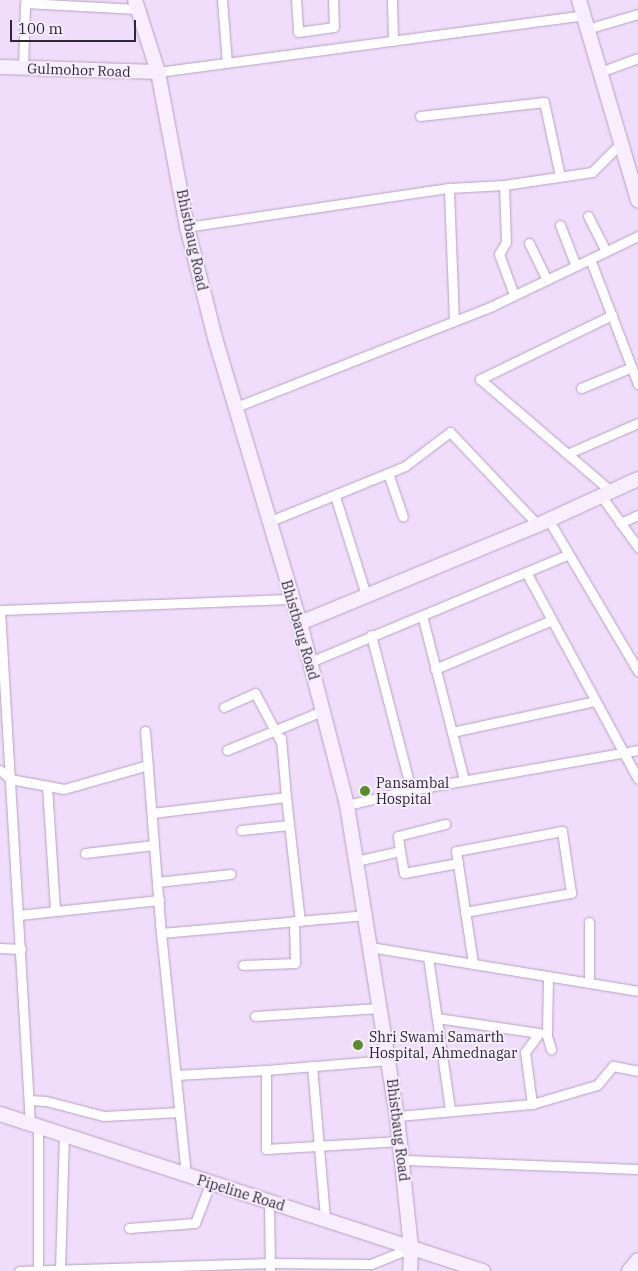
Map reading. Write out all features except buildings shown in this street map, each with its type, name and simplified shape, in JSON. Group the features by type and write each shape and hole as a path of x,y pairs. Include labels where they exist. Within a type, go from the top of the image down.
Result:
{"street":[{"path":"222,0 227,63"},
{"path":"296,0 298,32 334,27 333,0"},
{"path":"392,0 393,41"},
{"path":"578,0 638,201"},
{"path":"23,68 24,3 137,4"},
{"name":"Bhistbaug Road","path":"137,4 158,72 187,227 268,522 300,623 347,805 397,1116 411,1248 410,1271"},
{"path":"587,29 638,14"},
{"path":"158,72 583,15"},
{"path":"600,72 638,58"},
{"name":"Gulmohor Road","path":"0,67 158,72"},
{"path":"420,116 544,102 560,176"},
{"path":"187,227 449,188 504,185 592,172 621,143"},
{"path":"504,185 506,242 500,254 514,295"},
{"path":"449,188 454,321"},
{"path":"588,216 606,252"},
{"path":"560,225 576,266"},
{"path":"236,407 454,321 547,280 638,236"},
{"path":"529,243 547,280"},
{"path":"590,259 638,384"},
{"path":"612,315 480,379 567,454 607,495 620,523 636,542"},
{"path":"581,388 632,367"},
{"path":"567,454 638,423"},
{"path":"268,522 336,496 404,466 450,432 543,522 567,555 638,672"},
{"path":"388,473 403,517"},
{"path":"300,623 607,495 638,479"},
{"path":"336,496 366,595"},
{"path":"620,523 638,515"},
{"path":"310,662 370,635 567,555"},
{"path":"526,572 550,621 625,752 638,779"},
{"path":"38,1270 34,1125 29,1100 0,610 291,599"},
{"path":"422,615 464,780"},
{"path":"435,669 550,621"},
{"path":"370,635 412,790"},
{"path":"224,707 255,693 277,730 281,742 297,921 295,963 243,965"},
{"path":"452,732 595,701"},
{"path":"227,750 322,711"},
{"path":"145,730 161,933 186,1176"},
{"path":"347,805 464,780 638,750"},
{"path":"0,770 10,779 64,789 148,765"},
{"path":"47,786 55,911"},
{"path":"152,814 286,798"},
{"path":"445,824 398,836 404,874 458,863"},
{"path":"241,830 289,825"},
{"path":"465,912 571,894 562,831 456,851 458,863 465,912 473,964"},
{"path":"85,853 154,845"},
{"path":"356,861 400,851"},
{"path":"157,882 232,874"},
{"path":"19,915 158,900"},
{"path":"161,933 365,916"},
{"path":"589,922 589,983"},
{"path":"370,947 638,991"},
{"path":"0,948 21,949"},
{"path":"428,957 450,1110"},
{"path":"548,976 543,1034 551,1049"},
{"path":"255,1016 380,1008"},
{"path":"437,1018 543,1034"},
{"path":"532,1104 525,1052 543,1034"},
{"path":"176,1075 388,1060"},
{"path":"312,1066 325,1218"},
{"path":"397,1116 532,1104 597,1085 613,1066 638,1071"},
{"path":"266,1070 266,1149 400,1141"},
{"path":"29,1100 46,1100 104,1116 180,1112"},
{"name":"Pipeline Road","path":"0,1114 210,1184 325,1218 483,1271"},
{"path":"60,1270 64,1135"},
{"path":"402,1160 638,1169"},
{"path":"129,1228 195,1223 210,1184"},
{"path":"269,1201 270,1267"},
{"path":"19,1271 371,1264 411,1248"},
{"path":"629,1271 638,1260"}],"place":[{"name":"Pansambal Hospital","path":"365,791"},
{"name":"Shri Swami Samarth Hospital, Ahmednagar","path":"358,1045"}]}
